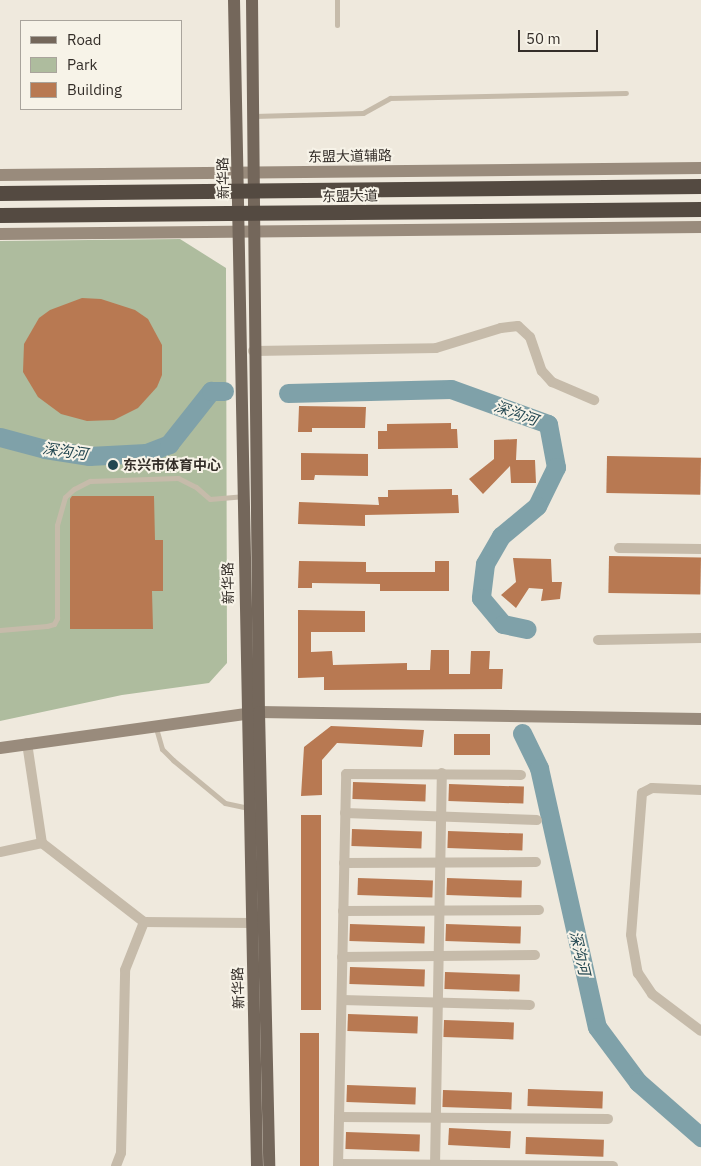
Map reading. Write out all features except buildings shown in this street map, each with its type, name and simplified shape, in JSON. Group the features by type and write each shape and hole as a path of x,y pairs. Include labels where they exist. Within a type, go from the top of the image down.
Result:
{"highway":[{"name":"东盟大道","path":"0,193 701,186"},
{"name":"东盟大道","path":"0,215 701,208"}],"main road":[{"name":"新华路","path":"234,0 237,173 245,191"},
{"name":"新华路","path":"252,0 252,172 245,191 242,496 269,1166"},
{"name":"新华路","path":"245,231 254,351 252,713 248,808 257,1166"}],"street":[{"name":"东盟大道辅路","path":"0,175 701,168"},
{"path":"0,234 701,227"},
{"path":"254,351 436,348 501,328 518,326 530,336 542,371 552,382 594,400"},
{"path":"619,548 701,549"},
{"path":"598,640 701,638"},
{"path":"0,748 252,713 701,719"},
{"path":"27,743 42,843 144,922 251,922"},
{"path":"435,1166 442,773"},
{"path":"521,774 346,774 338,1165 613,1166"},
{"path":"701,790 652,788 642,793 631,935 638,973 652,994 701,1031"},
{"path":"345,814 537,820"},
{"path":"0,852 42,843"},
{"path":"344,863 536,862"},
{"path":"343,911 539,910"},
{"path":"116,1166 121,1154 125,970 144,922"},
{"path":"342,957 535,955"},
{"path":"342,1000 530,1005"},
{"path":"339,1117 608,1119"}],"lane":[{"path":"337,0 337,25"},
{"path":"252,116 363,113 390,98 626,93"},
{"path":"0,630 54,624 57,618 57,525 65,497 74,489 90,481 178,478 196,487 210,499 242,496"},
{"path":"156,725 160,744 167,755 225,804 248,808"}],"green space":[{"name":"东兴市体育中心","path":"180,239 226,268 227,663 209,683 122,695 0,721 0,241"}],"waterway":[{"name":"深沟河","path":"288,393 451,389 548,424 556,467 537,506 501,536 485,564 481,598 503,624 526,629"},
{"name":"深沟河","path":"0,437 45,449 89,456 146,453 169,444 211,391 224,391"},
{"name":"深沟河","path":"522,733 539,768 597,1027 638,1082 701,1137"}],"place":[{"name":"东兴市体育中心","path":"113,465"}]}
